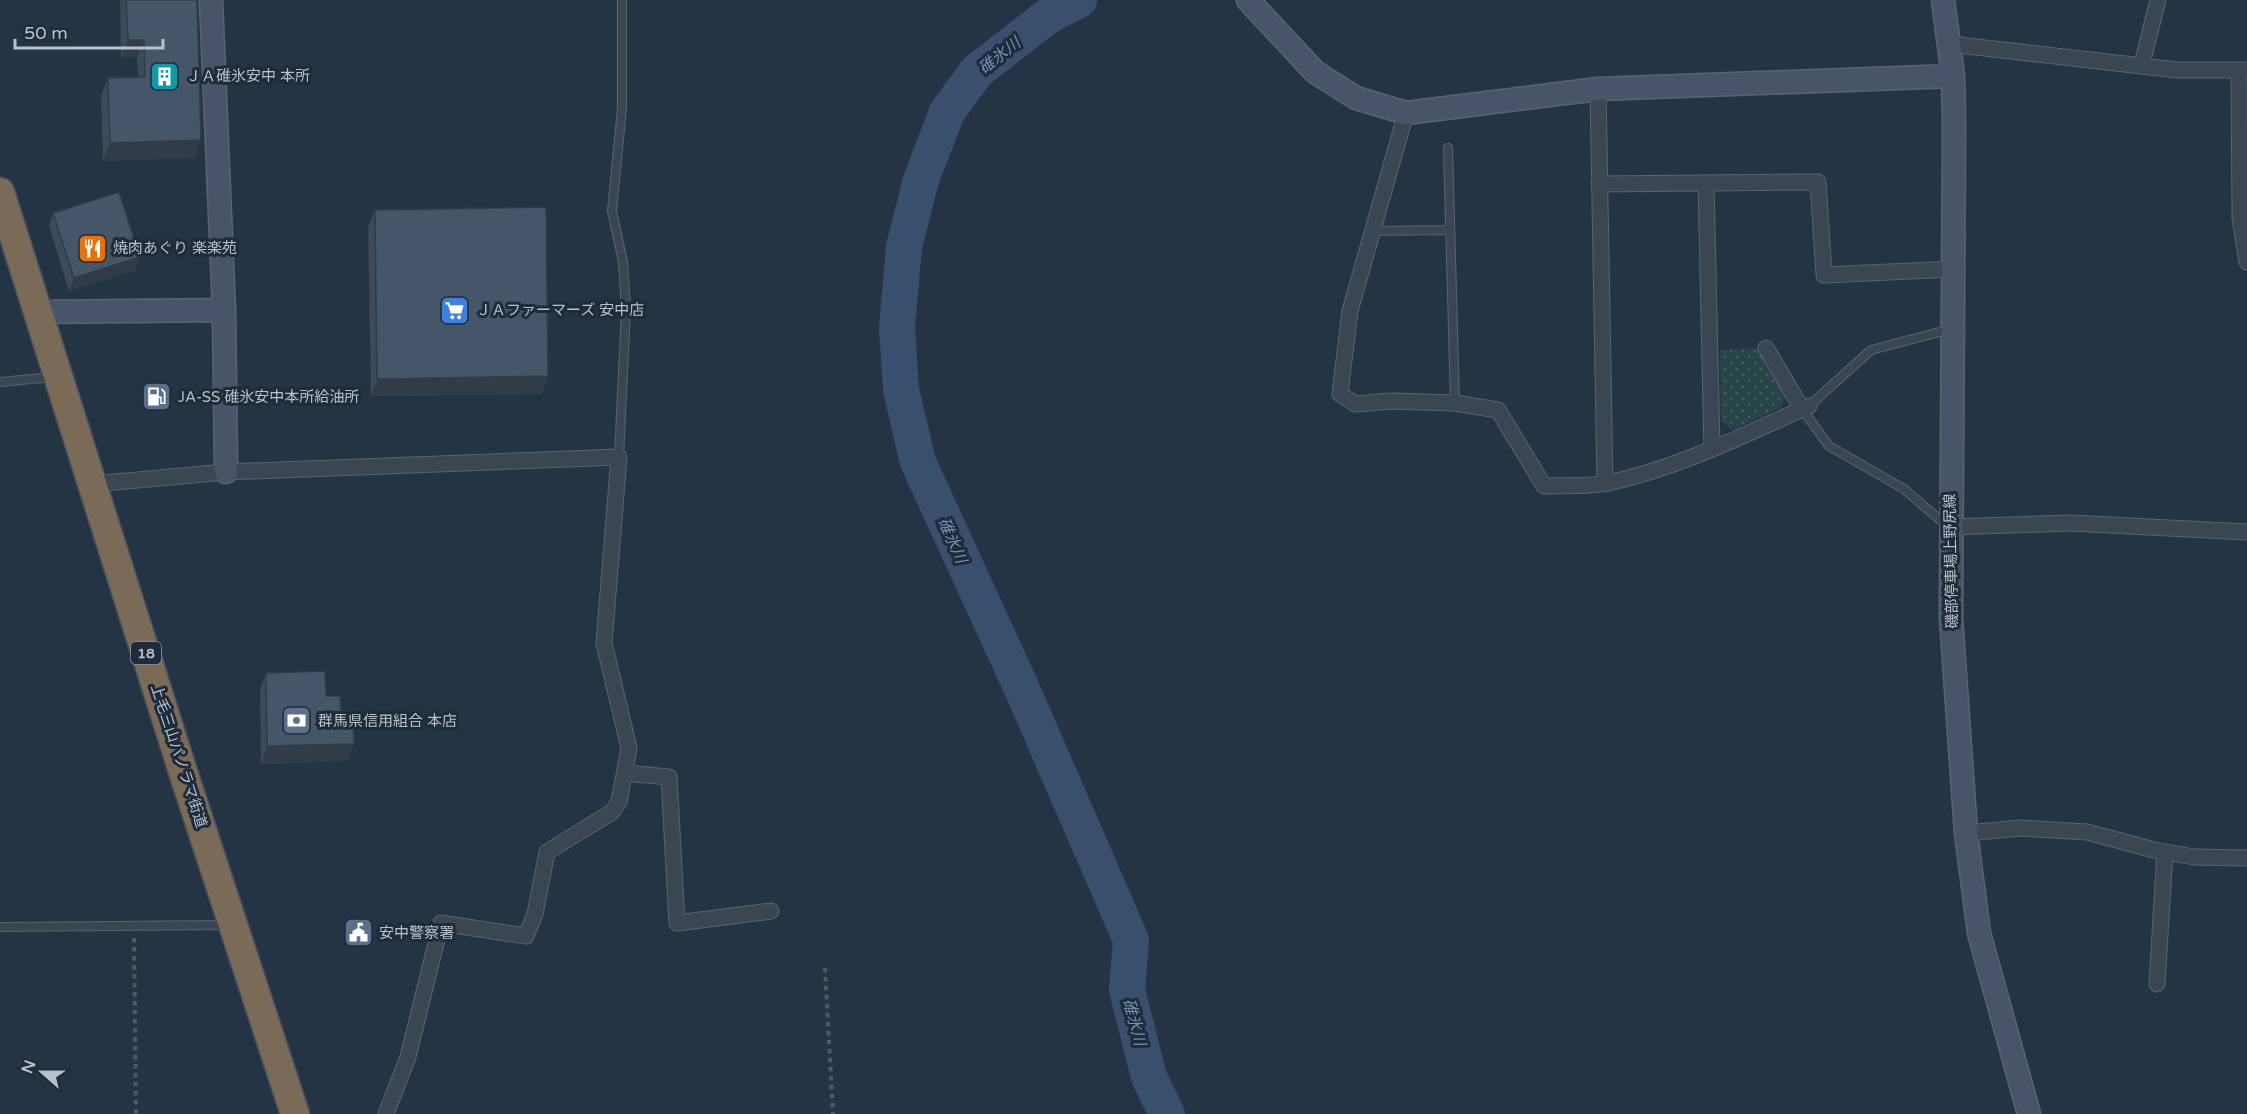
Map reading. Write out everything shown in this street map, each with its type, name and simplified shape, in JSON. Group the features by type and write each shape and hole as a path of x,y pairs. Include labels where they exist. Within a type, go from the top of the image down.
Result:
{"highway":[{"name":"上毛三山パノラマ街道","path":"0,192 295,1114"}],"street":[{"path":"211,0 224,310 226,472"},
{"path":"1248,0 1316,72 1356,98 1406,113 1598,89 1953,76"},
{"name":"磯部停車場上野尻線","path":"1943,0 1953,76 1954,269 1949,527 1951,618 1966,833 1979,933 2029,1114"},
{"path":"2142,64 2158,0"},
{"path":"1950,44 2142,64 2177,70 2243,71 2240,218 2247,262"},
{"path":"1598,89 1605,483"},
{"path":"1406,113 1350,311 1340,394 1355,404 1392,401 1455,403 1498,410 1544,486 1605,483 1636,476 1712,449 1805,407 1767,348"},
{"path":"1599,184 1818,182 1824,275 1954,269"},
{"path":"1706,183 1712,449"},
{"path":"38,312 224,310"},
{"path":"93,483 226,472 619,457 604,643 629,748 619,802 612,812 547,852 535,914 526,936 441,923 408,1057 386,1114"},
{"path":"1949,527 2072,523 2247,532"},
{"path":"625,773 669,777 677,923 771,911"},
{"path":"1966,833 2020,828 2087,832 2194,857 2247,858"},
{"path":"2157,984 2165,852"}],"lane":[{"path":"619,457 626,309 623,262 612,211 622,108 622,0"},
{"path":"1448,148 1455,403"},
{"path":"1372,231 1450,230"},
{"path":"1949,527 1904,489 1829,446 1805,407 1871,350 1953,329"},
{"path":"0,382 59,376"},
{"path":"0,927 233,925"}],"path":[{"path":"134,926 136,1114"},
{"path":"825,968 833,1114"}],"green space":[{"path":"1758,348 1787,393 1782,407 1732,430 1721,422 1720,350"}],"building":[{"name":"ＪＡ碓氷安中 本所","path":"126,0 197,0 201,140 110,143 108,78 145,77 144,40 128,40"},
{"name":"焼肉あぐり 楽楽苑","path":"119,192 140,257 74,278 53,213"},
{"name":"ＪＡファーマーズ 安中店","path":"546,207 548,376 377,379 375,210"},
{"name":"群馬県信用組合 本店","path":"325,671 326,696 340,696 341,711 353,711 354,744 267,746 266,673"}],"waterway":[{"name":"碓氷川","path":"1079,0 1048,16 977,71 947,112 921,180 904,247 897,328 901,390 918,462 1022,689 1131,940 1127,990 1149,1077 1167,1114"}],"place":[{"name":"ＪＡ碓氷安中 本所","path":"165,76"},
{"name":"焼肉あぐり 楽楽苑","path":"92,248"},
{"name":"ＪＡファーマーズ 安中店","path":"455,310"},
{"name":"JA-SS 碓氷安中本所給油所","path":"157,397"},
{"name":"群馬県信用組合 本店","path":"297,721"},
{"name":"安中警察署","path":"358,933"}]}
